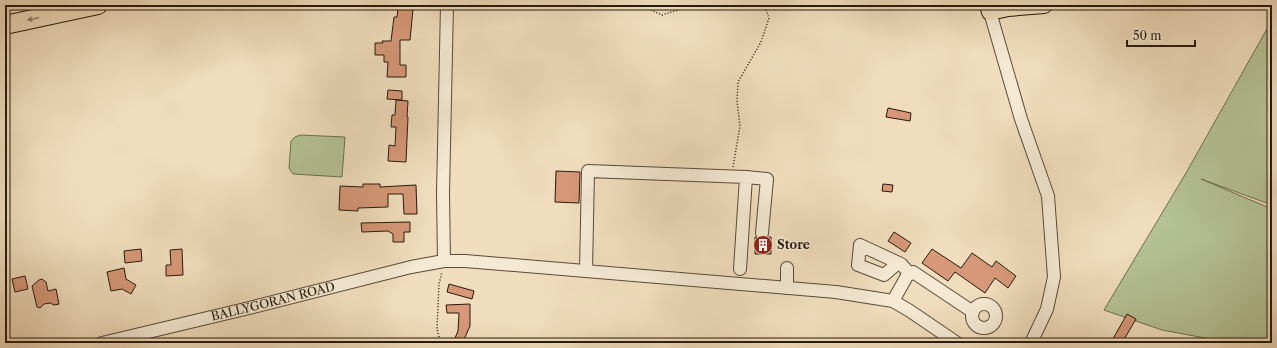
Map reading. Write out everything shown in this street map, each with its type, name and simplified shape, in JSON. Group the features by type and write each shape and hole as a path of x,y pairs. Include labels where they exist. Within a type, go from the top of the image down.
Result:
{"highway":[{"path":"5,25 98,5"}],"main road":[{"path":"989,8 1044,5"}],"street":[{"path":"444,261 443,193 447,5"},
{"path":"989,8 1021,119 1048,196 1054,277 1047,309 1031,343"},
{"path":"586,271 588,170 767,179 762,233"},
{"path":"740,270 746,177"},
{"name":"BALLYGORAN ROAD","path":"102,343 245,309 405,268 444,261 465,261 836,292 893,301"},
{"path":"898,263 901,264 910,274"},
{"path":"787,268 787,288"},
{"path":"957,343 893,301 906,276 913,272 973,312"}],"path":[{"path":"640,5 662,14 684,8 689,5"},
{"path":"731,177 740,126 737,101 738,82 761,42 770,18 764,5"},
{"path":"440,343 437,328 439,284 444,261"}],"green space":[{"path":"1272,20 1272,205 1201,179 1272,209 1272,343 1217,343 1216,340 1162,330 1104,310 1186,173"},
{"path":"300,135 345,137 342,177 293,174 289,168 291,141"}],"building":[{"path":"398,8 413,9 410,40 400,40 400,65 406,65 406,77 387,77 388,62 384,62 384,55 375,55 375,43 391,41 394,17 397,17"},
{"path":"388,90 402,91 402,100 387,99"},
{"path":"396,100 408,101 406,162 388,161 389,145 395,146 396,127 391,127 392,115 395,115"},
{"path":"888,108 911,113 910,121 886,117"},
{"path":"556,171 580,172 579,203 555,202"},
{"path":"363,184 380,184 380,187 416,185 417,214 404,214 403,194 388,194 388,207 358,208 358,211 339,210 340,186 363,187"},
{"path":"883,184 893,185 892,192 882,191"},
{"path":"410,222 410,232 404,232 404,242 393,242 393,234 388,231 362,232 361,223"},
{"path":"894,232 911,243 905,252 888,241"},
{"name":"Store","path":"755,237 765,240 768,237 771,237 771,254 755,254"},
{"path":"141,249 142,261 125,263 124,251"},
{"path":"182,249 183,275 166,276 166,265 171,265 170,250"},
{"path":"932,249 961,268 972,253 992,267 996,261 1016,276 1008,288 995,278 985,293 955,272 948,281 922,263"},
{"path":"124,268 126,279 136,285 131,294 122,289 111,291 107,272"},
{"path":"25,276 28,289 15,292 12,279"},
{"path":"42,279 46,282 48,291 56,289 59,304 54,305 50,303 44,304 40,308 37,307 32,286"},
{"path":"449,284 474,291 472,299 447,292"},
{"path":"470,304 470,326 463,342 455,338 458,331 459,313 447,313 446,305"},
{"path":"1127,314 1136,319 1122,343 1117,343 1113,341 1114,337"}],"place":[{"name":"Store","path":"763,245"}]}
